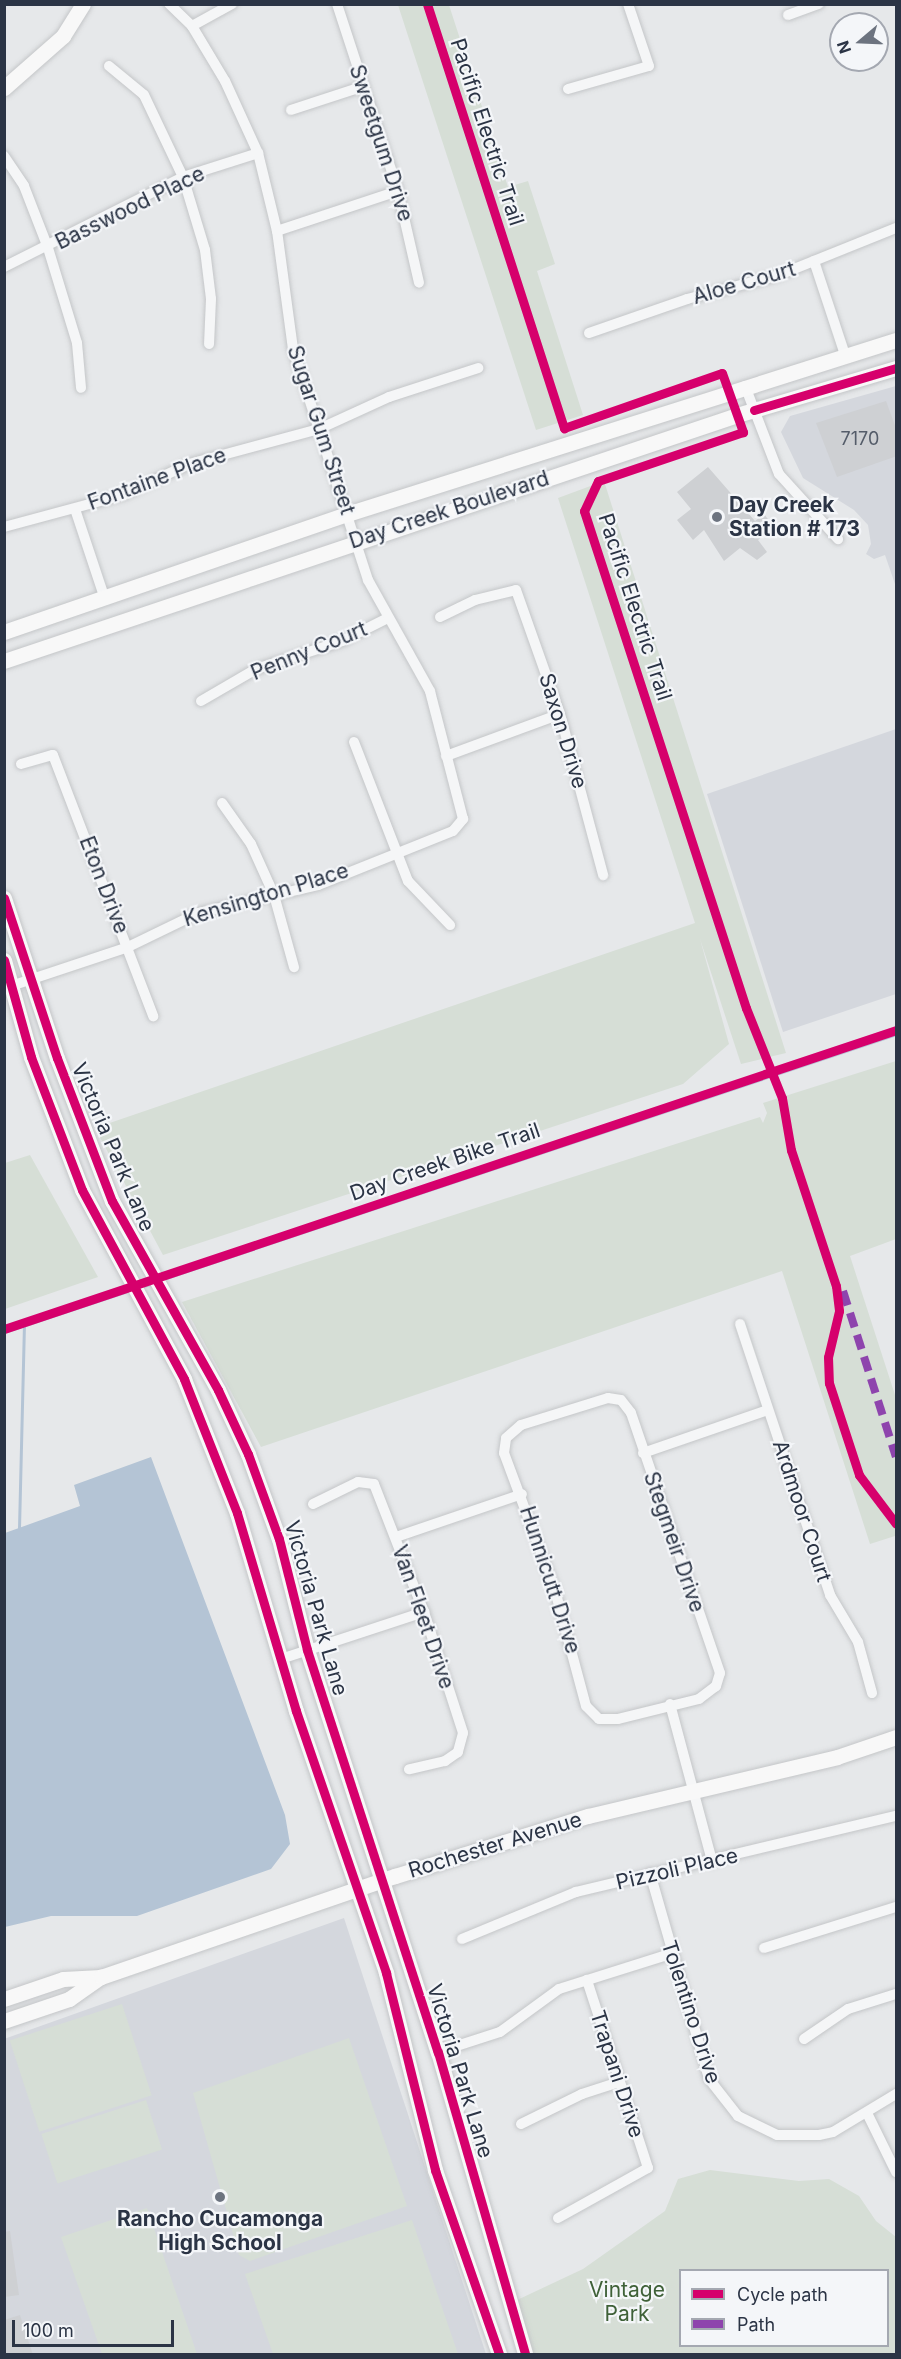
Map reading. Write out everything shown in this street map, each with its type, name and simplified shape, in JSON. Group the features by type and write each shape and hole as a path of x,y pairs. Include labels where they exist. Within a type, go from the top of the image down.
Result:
{"street":[{"path":"4,88 63,36 83,4"},
{"name":"Sugar Gum Street","path":"169,4 192,26 225,81 258,153 277,231 293,349 347,514 386,619 430,691 446,756 463,808 459,825"},
{"path":"192,26 232,4"},
{"name":"Sweetgum Drive","path":"337,4 398,191 418,283"},
{"path":"568,89 649,66 628,4"},
{"path":"788,15 819,4"},
{"path":"109,66 144,96 183,177 205,250 211,298 209,344"},
{"path":"291,110 364,86"},
{"name":"Basswood Place","path":"4,267 48,248 183,177 258,153"},
{"path":"4,156 24,186 48,248 77,343 81,388"},
{"path":"277,231 398,191"},
{"name":"Aloe Court","path":"589,333 814,261 897,228"},
{"path":"814,261 845,355"},
{"name":"Day Creek Boulevard","path":"4,632 347,514 745,386 897,340"},
{"name":"Fontaine Place","path":"4,527 123,495 189,464 319,429 390,397 478,368"},
{"name":"Day Creek Boulevard","path":"4,661 754,410 897,368"},
{"path":"745,386 787,487 838,539"},
{"path":"75,509 104,596"},
{"name":"Saxon Drive","path":"440,617 474,600 516,590 560,714 603,874"},
{"name":"Penny Court","path":"201,701 256,669 342,641 386,619"},
{"path":"446,756 560,714"},
{"path":"354,742 393,852 408,881 450,925"},
{"name":"Eton Drive","path":"21,764 53,755 153,1016"},
{"path":"222,803 251,844 274,895 294,967"},
{"name":"Kensington Place","path":"9,987 128,947 198,913 318,885 459,825"},
{"name":"Victoria Park Lane","path":"4,898 91,1151 142,1259 175,1315 248,1454 279,1539 306,1650 438,2052 525,2355"},
{"name":"Victoria Park Lane","path":"4,960 9,987 31,1057 69,1158 208,1433 389,1984 424,2135 499,2355"},
{"name":"Ardmoor Court","path":"740,1323 830,1595 858,1642 872,1693"},
{"name":"Stegmeir Drive","path":"506,1438 521,1425 608,1398 621,1400 631,1413 720,1673 716,1686 699,1699 670,1704"},
{"path":"643,1453 768,1410"},
{"name":"Hunnicutt Drive","path":"506,1438 504,1453 522,1494 586,1706 599,1719 618,1719 670,1704"},
{"name":"Van Fleet Drive","path":"313,1504 358,1482 374,1484 424,1612 463,1733 458,1752 445,1761 409,1769"},
{"path":"396,1537 522,1494"},
{"path":"281,1659 424,1612"},
{"path":"670,1704 712,1861"},
{"name":"Rochester Avenue","path":"4,2021 69,1999 101,1977 381,1880 588,1816 694,1792 897,1737"},
{"name":"Pizzoli Place","path":"462,1939 528,1909 650,1874 897,1816"},
{"name":"Tolentino Drive","path":"650,1874 670,1954 708,2079 722,2099 757,2128 799,2137 833,2132 867,2113"},
{"path":"764,1948 897,1907"},
{"path":"438,2052 500,2032 559,1989 670,1954"},
{"name":"Rochester Avenue","path":"4,1999 63,1979 101,1977"},
{"name":"Trapani Drive","path":"558,2218 648,2168 618,2082 587,1980"},
{"path":"804,2039 848,2009 897,1994"},
{"path":"521,2124 582,2094 618,2082"},
{"path":"897,2094 867,2113 897,2172"}],"shaded area":[{"path":"896,386 896,587 885,555 874,559 866,554 871,544 868,525 854,510 803,478 781,432 790,416"},
{"path":"896,729 896,994 783,1032 707,794"},
{"name":"Rancho Cucamonga High School","path":"344,1918 486,2354 5,2354 4,2039"}],"green space":[{"path":"398,5 449,5 508,187 528,181 555,264 537,271 583,415 536,430"},
{"path":"604,481 786,1053 741,1064 700,939 729,1044 683,1084 163,1255 95,1128 695,923 558,498"},
{"path":"896,1061 896,1239 850,1256 896,1398 896,1540 895,1536 870,1544 782,1271 261,1447 182,1302 760,1117 763,1123 767,1113 763,1103"},
{"path":"30,1155 98,1277 5,1309 5,1163"},
{"path":"122,2004 152,2095 39,2132 10,2040"},
{"path":"349,2038 407,2206 250,2261 239,2255 193,2093"},
{"path":"146,2100 162,2149 57,2183 41,2134"},
{"name":"Vintage Park","path":"710,2170 799,2181 829,2179 859,2196 876,2221 896,2237 896,2354 532,2354 515,2301 583,2269 665,2211 678,2179"},
{"path":"147,2208 197,2354 102,2354 61,2237"},
{"path":"412,2220 458,2354 273,2354 245,2274"}],"water":[{"path":"151,1457 285,1815 290,1844 271,1869 137,1916 51,1916 5,1927 5,1533 80,1506 74,1485"}],"building":[{"path":"886,401 897,431 897,456 837,477 816,423"},
{"name":"Day Creek Station # 173","path":"708,467 755,521 764,514 774,527 758,540 767,552 757,560 740,548 724,561 704,530 693,540 677,520 691,509 677,492"},
{"path":"10,2231 19,2295 4,2297 4,2232"},
{"path":"20,2315 33,2355 4,2355 4,2320"}],"waterway":[{"path":"163,1279 896,1034"},
{"path":"140,1287 154,1283"},
{"path":"4,1332 131,1290"},
{"path":"19,1528 24,1326"}],"marked path":[{"path":"843,1291 896,1457"}],"cycle path":[{"name":"Pacific Electric Trail","path":"427,4 564,428 722,373 743,432 598,481 584,511 746,1008 782,1098 791,1150 836,1286 839,1311 828,1357 829,1383 859,1475 896,1524"},
{"path":"754,410 896,368"},
{"path":"4,898 57,1058 112,1201 218,1390 248,1454 279,1539 307,1650 438,2052 525,2354"},
{"path":"4,960 31,1057 82,1190 184,1379 237,1513 296,1711 386,1973 435,2170 499,2354"},
{"name":"Day Creek Bike Trail","path":"4,1329 896,1030"}],"place":[{"name":"Day Creek Station # 173","path":"717,517"},
{"name":"Rancho Cucamonga High School","path":"220,2197"}]}
